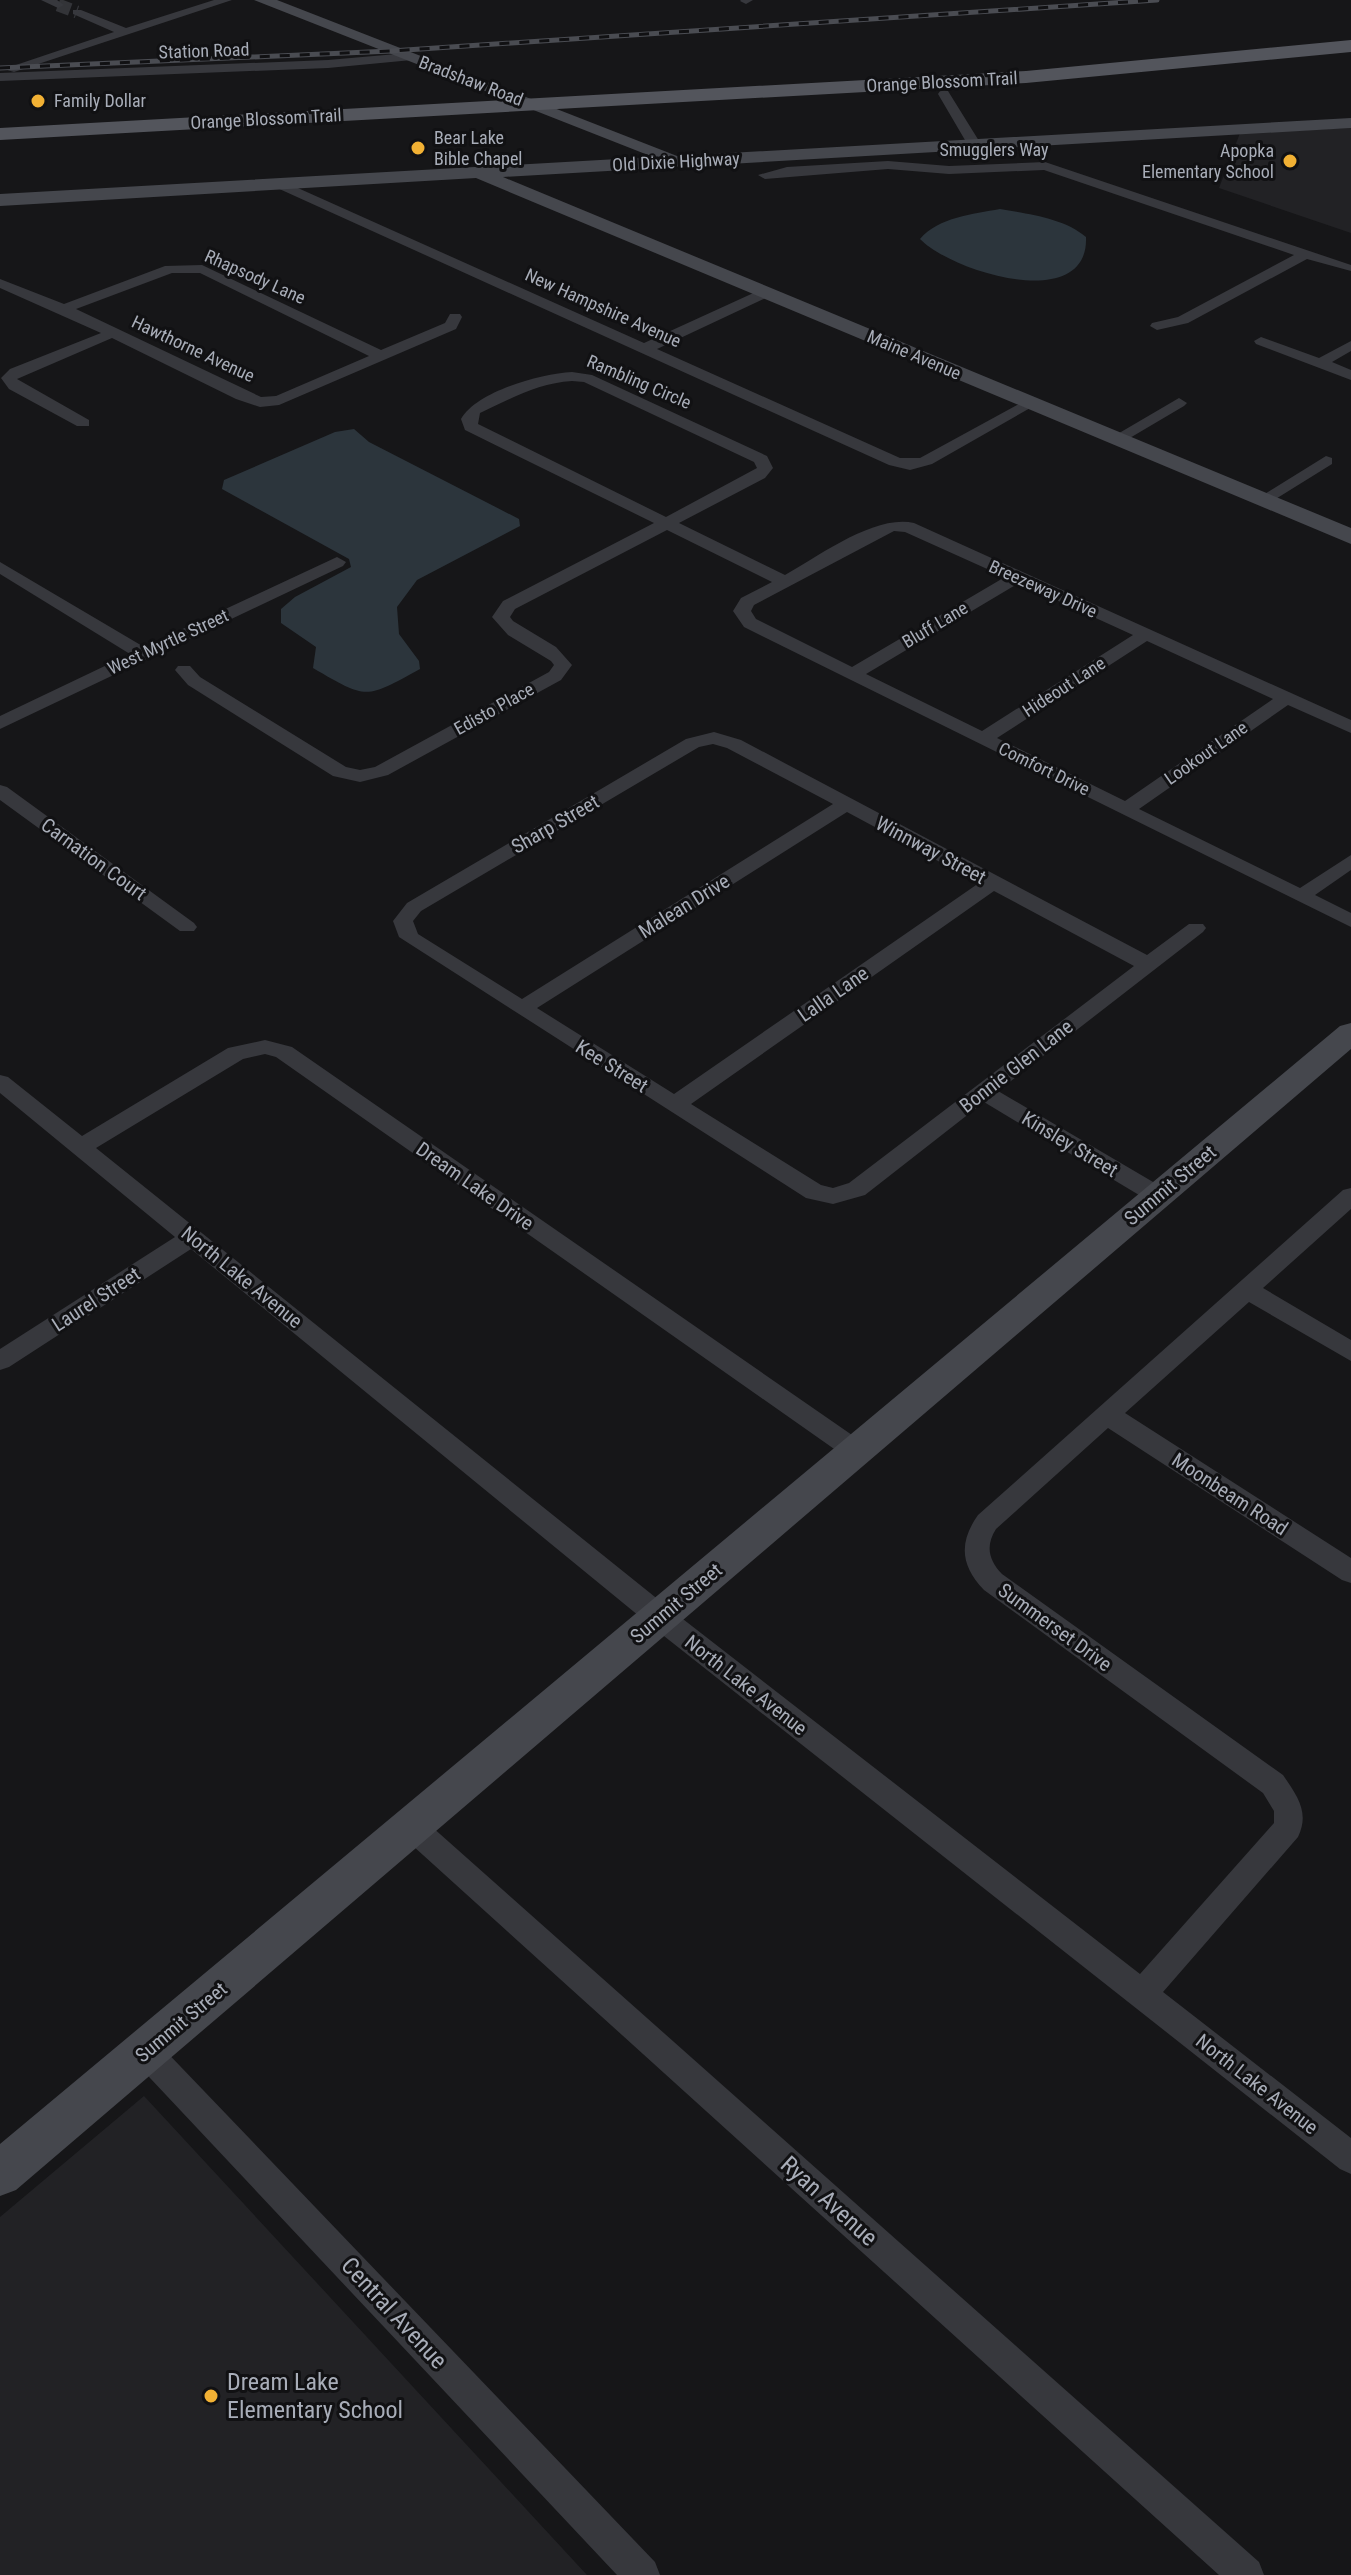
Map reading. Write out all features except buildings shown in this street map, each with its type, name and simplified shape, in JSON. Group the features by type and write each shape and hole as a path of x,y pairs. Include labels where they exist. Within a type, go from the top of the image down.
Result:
{"main road":[{"name":"Orange Blossom Trail","path":"0,134 979,80 1351,46"},
{"name":"Orange Blossom Trail","path":"532,105 888,97 1351,63"},
{"path":"944,94 949,87 979,80"},
{"path":"888,97 909,92 922,83"}],"street":[{"path":"0,74 226,0"},
{"name":"Bradshaw Road","path":"262,0 681,162"},
{"path":"77,12 125,32"},
{"name":"Station Road","path":"0,74 328,64 408,57"},
{"path":"944,94 975,155"},
{"path":"590,126 581,117 581,112 598,105"},
{"name":"Old Dixie Highway","path":"0,200 681,162 975,155 1351,123"},
{"name":"Smugglers Way","path":"765,175 888,165 949,170 975,155 993,162 1058,168 1347,268"},
{"name":"Maine Avenue","path":"477,173 1351,537"},
{"name":"New Hampshire Avenue","path":"280,184 895,462 910,465 926,461 1031,403"},
{"path":"1157,326 1183,320 1306,254"},
{"name":"Rhapsody Lane","path":"64,309 170,269 202,269 381,356"},
{"name":"Hawthorne Avenue","path":"0,283 64,309 241,396 260,402 279,400 451,326 455,317"},
{"path":"644,349 765,293"},
{"path":"83,423 14,386 9,378 15,372 113,333"},
{"path":"1261,341 1351,375"},
{"path":"1320,363 1351,345"},
{"name":"Rambling Circle","path":"668,524 759,475 765,468 761,459 587,378 568,374 547,377 474,410 469,419 471,427 668,524 784,581"},
{"path":"1117,439 1179,403"},
{"path":"1263,500 1326,461"},
{"name":"Edisto Place","path":"184,670 194,681 340,772 360,776 381,771 555,676 563,665 556,653 506,627 501,617 509,605 668,524"},
{"name":"Breezeway Drive","path":"742,611 747,602 878,531 893,526 908,527 1351,727"},
{"name":"West Myrtle Street","path":"0,723 337,562"},
{"path":"0,567 142,654"},
{"name":"Bluff Lane","path":"853,674 1017,577"},
{"name":"Comfort Drive","path":"742,611 750,623 1351,921"},
{"name":"Hideout Lane","path":"984,738 1145,635"},
{"name":"Lookout Lane","path":"1126,809 1286,698"},
{"name":"Winnway Street","path":"714,738 734,744 1147,964"},
{"name":"Sharp Street","path":"403,921 414,907 427,899 693,743 714,738"},
{"name":"Carnation Court","path":"0,791 187,927"},
{"name":"Malean Drive","path":"522,1008 847,804"},
{"path":"1301,896 1351,861"},
{"name":"Lalla Lane","path":"674,1105 992,883"},
{"name":"Kee Street","path":"403,921 409,937 814,1192 833,1196"},
{"name":"Bonnie Glen Lane","path":"833,1196 857,1189 1196,928"},
{"name":"Summit Street","path":"0,2174 1351,1033"},
{"name":"Dream Lake Drive","path":"81,1147 236,1053 265,1047 284,1052 856,1451"},
{"name":"North Lake Avenue","path":"0,1082 660,1617 1351,2158"},
{"name":"Kinsley Street","path":"983,1092 1157,1195"},
{"name":"Summerset Drive","path":"1142,1994 1288,1828 1289,1809 1273,1784 985,1575 975,1558 975,1540 987,1522 1109,1416 1351,1196"},
{"name":"Laurel Street","path":"0,1361 192,1237"},
{"path":"1248,1290 1351,1352"},
{"name":"Moonbeam Road","path":"1109,1416 1351,1572"},
{"name":"Ryan Avenue","path":"412,1827 1246,2575"},
{"name":"Central Avenue","path":"146,2052 642,2575"}],"shaded area":[{"name":"Apopka Elementary School","path":"1351,128 1351,233 1219,188 1240,133"},
{"path":"1000,209 1045,218 1077,231 1086,237 1081,261 1066,274 1043,280 1016,279 960,263 936,252 920,239 947,221"},
{"path":"354,429 369,442 519,519 520,526 417,580 397,607 399,634 419,661 420,669 388,686 366,692 345,686 313,668 316,647 281,623 281,609 295,597 351,567 349,559 222,489 224,480 335,432"},
{"name":"Dream Lake Elementary School","path":"144,2096 587,2575 0,2575 0,2217"}],"tunnel":[{"path":"58,5 77,12"}],"railway":[{"path":"0,68 391,51 1157,0"}],"place":[{"name":"Family Dollar","path":"38,101"},
{"name":"Bear Lake Bible Chapel","path":"418,148"},
{"name":"Apopka Elementary School","path":"1290,161"},
{"name":"Dream Lake Elementary School","path":"211,2396"}]}
